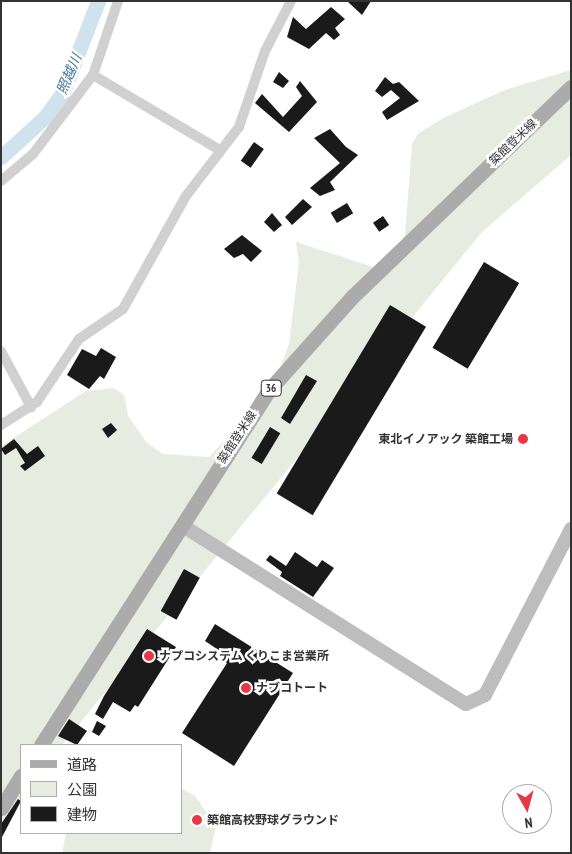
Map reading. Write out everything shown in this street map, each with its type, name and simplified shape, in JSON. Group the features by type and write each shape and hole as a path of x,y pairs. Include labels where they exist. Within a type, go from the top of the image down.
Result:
{"main road":[{"name":"築館登米線","path":"42,744 183,526 228,448 301,350 569,93"},
{"path":"1,808 20,778"}],"street":[{"path":"1,181 33,154 93,75 118,1"},
{"path":"1,425 31,407 79,339 124,309 186,196 239,126 265,51 290,1"},
{"path":"93,75 220,150"},
{"path":"1,351 31,407"},
{"path":"183,526 466,704 485,695 571,530"}],"green space":[{"path":"571,70 571,155 482,232 63,744 20,744 20,798 1,822 1,446 86,391 114,388 124,395 128,416 147,443 163,454 209,457 274,386 289,344 299,263 296,242 373,267 398,254 405,235 412,144 418,134 443,118 505,90"},
{"name":"築館高校野球グラウンド","path":"182,789 195,796 216,826 210,853 62,853 66,834 182,834"}],"building":[{"path":"347,1 371,1 362,15"},
{"path":"331,7 345,19 335,28 340,35 334,40 326,33 309,49 287,37 293,17 306,29"},
{"path":"279,72 289,81 283,88 273,82"},
{"path":"385,77 393,84 399,82 419,101 387,120 382,112 400,98 391,90 382,97 375,91"},
{"path":"300,81 317,102 289,132 255,103 262,94 283,117 302,96 296,87"},
{"path":"330,129 346,147 358,155 330,182 335,190 320,196 310,188 340,163 314,138"},
{"path":"254,142 264,149 251,168 241,161"},
{"path":"303,199 312,207 292,225 285,217"},
{"path":"347,203 353,213 337,223 331,213"},
{"path":"272,213 282,225 274,232 264,222"},
{"path":"383,216 389,225 379,232 373,223"},
{"path":"242,235 262,251 251,262 243,254 234,258 224,249"},
{"path":"484,262 519,283 468,369 432,348"},
{"path":"390,305 426,327 313,515 277,494"},
{"path":"101,348 116,357 104,379 100,376 89,389 67,375 82,349 96,356"},
{"path":"306,375 317,381 290,424 281,418"},
{"path":"111,423 117,430 108,438 102,429"},
{"path":"270,427 280,433 262,464 251,458"},
{"path":"14,439 27,454 38,446 45,456 25,471 20,466 25,463 16,448 5,455 1,449"},
{"path":"295,552 317,567 322,560 334,568 313,597 280,576 282,572 266,560 270,555 286,566"},
{"path":"184,569 200,578 176,620 161,611"},
{"path":"215,624 293,673 234,766 182,733 227,663 217,657 220,651 205,641"},
{"path":"147,629 176,647 138,707 135,705 130,712 113,702 103,719 95,714 104,696"},
{"path":"69,719 87,731 78,744 58,736"},
{"path":"97,721 106,726 99,736 92,732"},
{"path":"18,799 20,800 1,839 1,824"}],"waterway":[{"name":"照越川","path":"1,157 45,117 62,94 98,1"}],"place":[{"name":"東北イノアック 築館工場","path":"523,439"},
{"name":"ナプコシステム くりこま営業所","path":"149,656"},
{"name":"ナブコトート","path":"246,688"},
{"name":"築館高校野球グラウンド","path":"197,820"}]}
